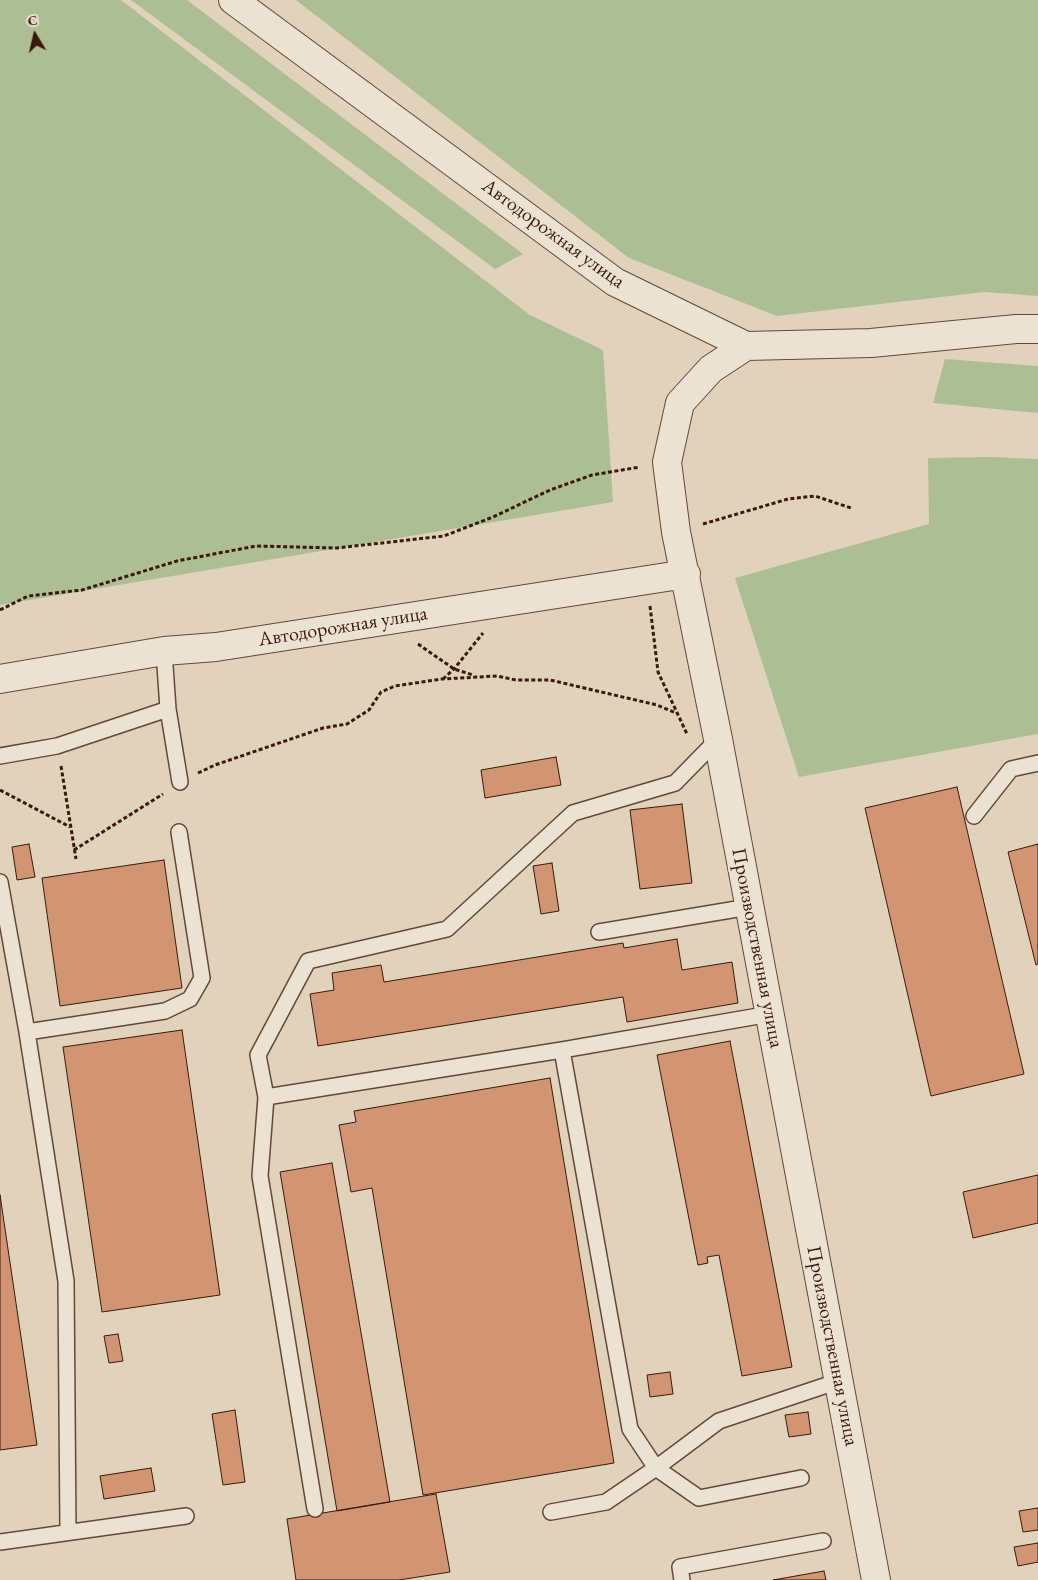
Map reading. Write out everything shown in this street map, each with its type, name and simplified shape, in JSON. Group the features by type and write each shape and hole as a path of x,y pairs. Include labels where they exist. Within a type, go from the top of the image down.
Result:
{"street":[{"name":"Автодорожная улица","path":"233,0 615,282 746,346 870,343 1016,329 1038,329"},
{"name":"Производственная улица","path":"746,346 710,369 680,403 667,462 676,532 718,740 876,1580"},
{"name":"Автодорожная улица","path":"0,679 164,651 216,647 686,574"}],"lane":[{"path":"164,651 168,709 180,782"},
{"path":"0,756 57,746 168,709"},
{"path":"315,1509 260,1176 266,1097 258,1055 308,961 447,930 573,813 675,782 718,740"},
{"path":"974,816 1011,769 1038,763"},
{"path":"28,1032 165,1011 190,999 202,978 179,832"},
{"path":"1,892 28,1032 66,1280 68,1532"},
{"path":"600,932 749,908"},
{"path":"266,1097 562,1050 770,1014"},
{"path":"562,1050 630,1429 656,1468 699,1498 801,1478"},
{"path":"551,1512 606,1502 719,1421 839,1381"},
{"path":"0,1542 186,1516"},
{"path":"682,1580 680,1567 823,1541"}],"path":[{"path":"0,610 28,596 82,590 177,561 256,546 337,548 444,536 493,517 550,490 592,475 667,462"},
{"path":"676,532 788,499 815,496 851,508"},
{"path":"644,581 651,609 658,672 687,734"},
{"path":"442,679 480,638 484,629"},
{"path":"413,640 454,668 476,676"},
{"path":"74,850 180,782 215,765 323,728 347,724 370,710 381,692 395,686 476,676 498,676 516,680 550,680 657,705 676,713"},
{"path":"57,746 76,859"},
{"path":"0,790 71,827"}],"green space":[{"path":"0,0 121,0 530,315 603,350 613,502 0,605"},
{"path":"131,0 187,0 523,254 495,269"},
{"path":"296,0 1038,0 1038,296 984,292 777,316 629,258"},
{"path":"945,359 1038,366 1038,413 933,403"},
{"path":"991,457 1038,459 1038,734 799,777 735,578 929,524 928,458"}],"building":[{"path":"556,757 561,785 485,798 481,770"},
{"path":"957,787 1024,1074 931,1096 865,808"},
{"path":"682,804 692,883 640,889 630,810"},
{"path":"29,844 35,877 17,880 12,847"},
{"path":"1038,844 1038,964 1036,965 1008,852"},
{"path":"164,860 182,988 60,1006 42,878"},
{"path":"552,863 559,911 541,914 533,866"},
{"path":"677,939 682,970 732,962 738,1003 627,1022 623,997 318,1046 310,994 334,990 332,973 381,965 384,982 623,943 624,948"},
{"path":"182,1030 220,1295 102,1312 63,1047"},
{"path":"730,1041 792,1367 742,1376 719,1255 707,1257 708,1263 698,1265 657,1055"},
{"path":"550,1078 614,1463 423,1495 372,1188 351,1192 339,1125 356,1122 354,1111"},
{"path":"332,1163 390,1502 337,1511 280,1172"},
{"path":"1038,1175 1038,1223 973,1238 963,1192"},
{"path":"0,1195 37,1445 0,1450"},
{"path":"118,1334 123,1361 109,1363 104,1336"},
{"path":"670,1372 673,1394 650,1397 647,1375"},
{"path":"235,1410 245,1482 223,1485 212,1414"},
{"path":"808,1412 811,1434 789,1437 785,1415"},
{"path":"151,1468 155,1491 104,1499 100,1476"},
{"path":"436,1494 450,1572 399,1580 296,1580 287,1519"},
{"path":"1038,1508 1038,1530 1023,1532 1019,1511"},
{"path":"1038,1543 1038,1562 1018,1566 1014,1547"},
{"path":"824,1571 826,1580 773,1580"}]}
